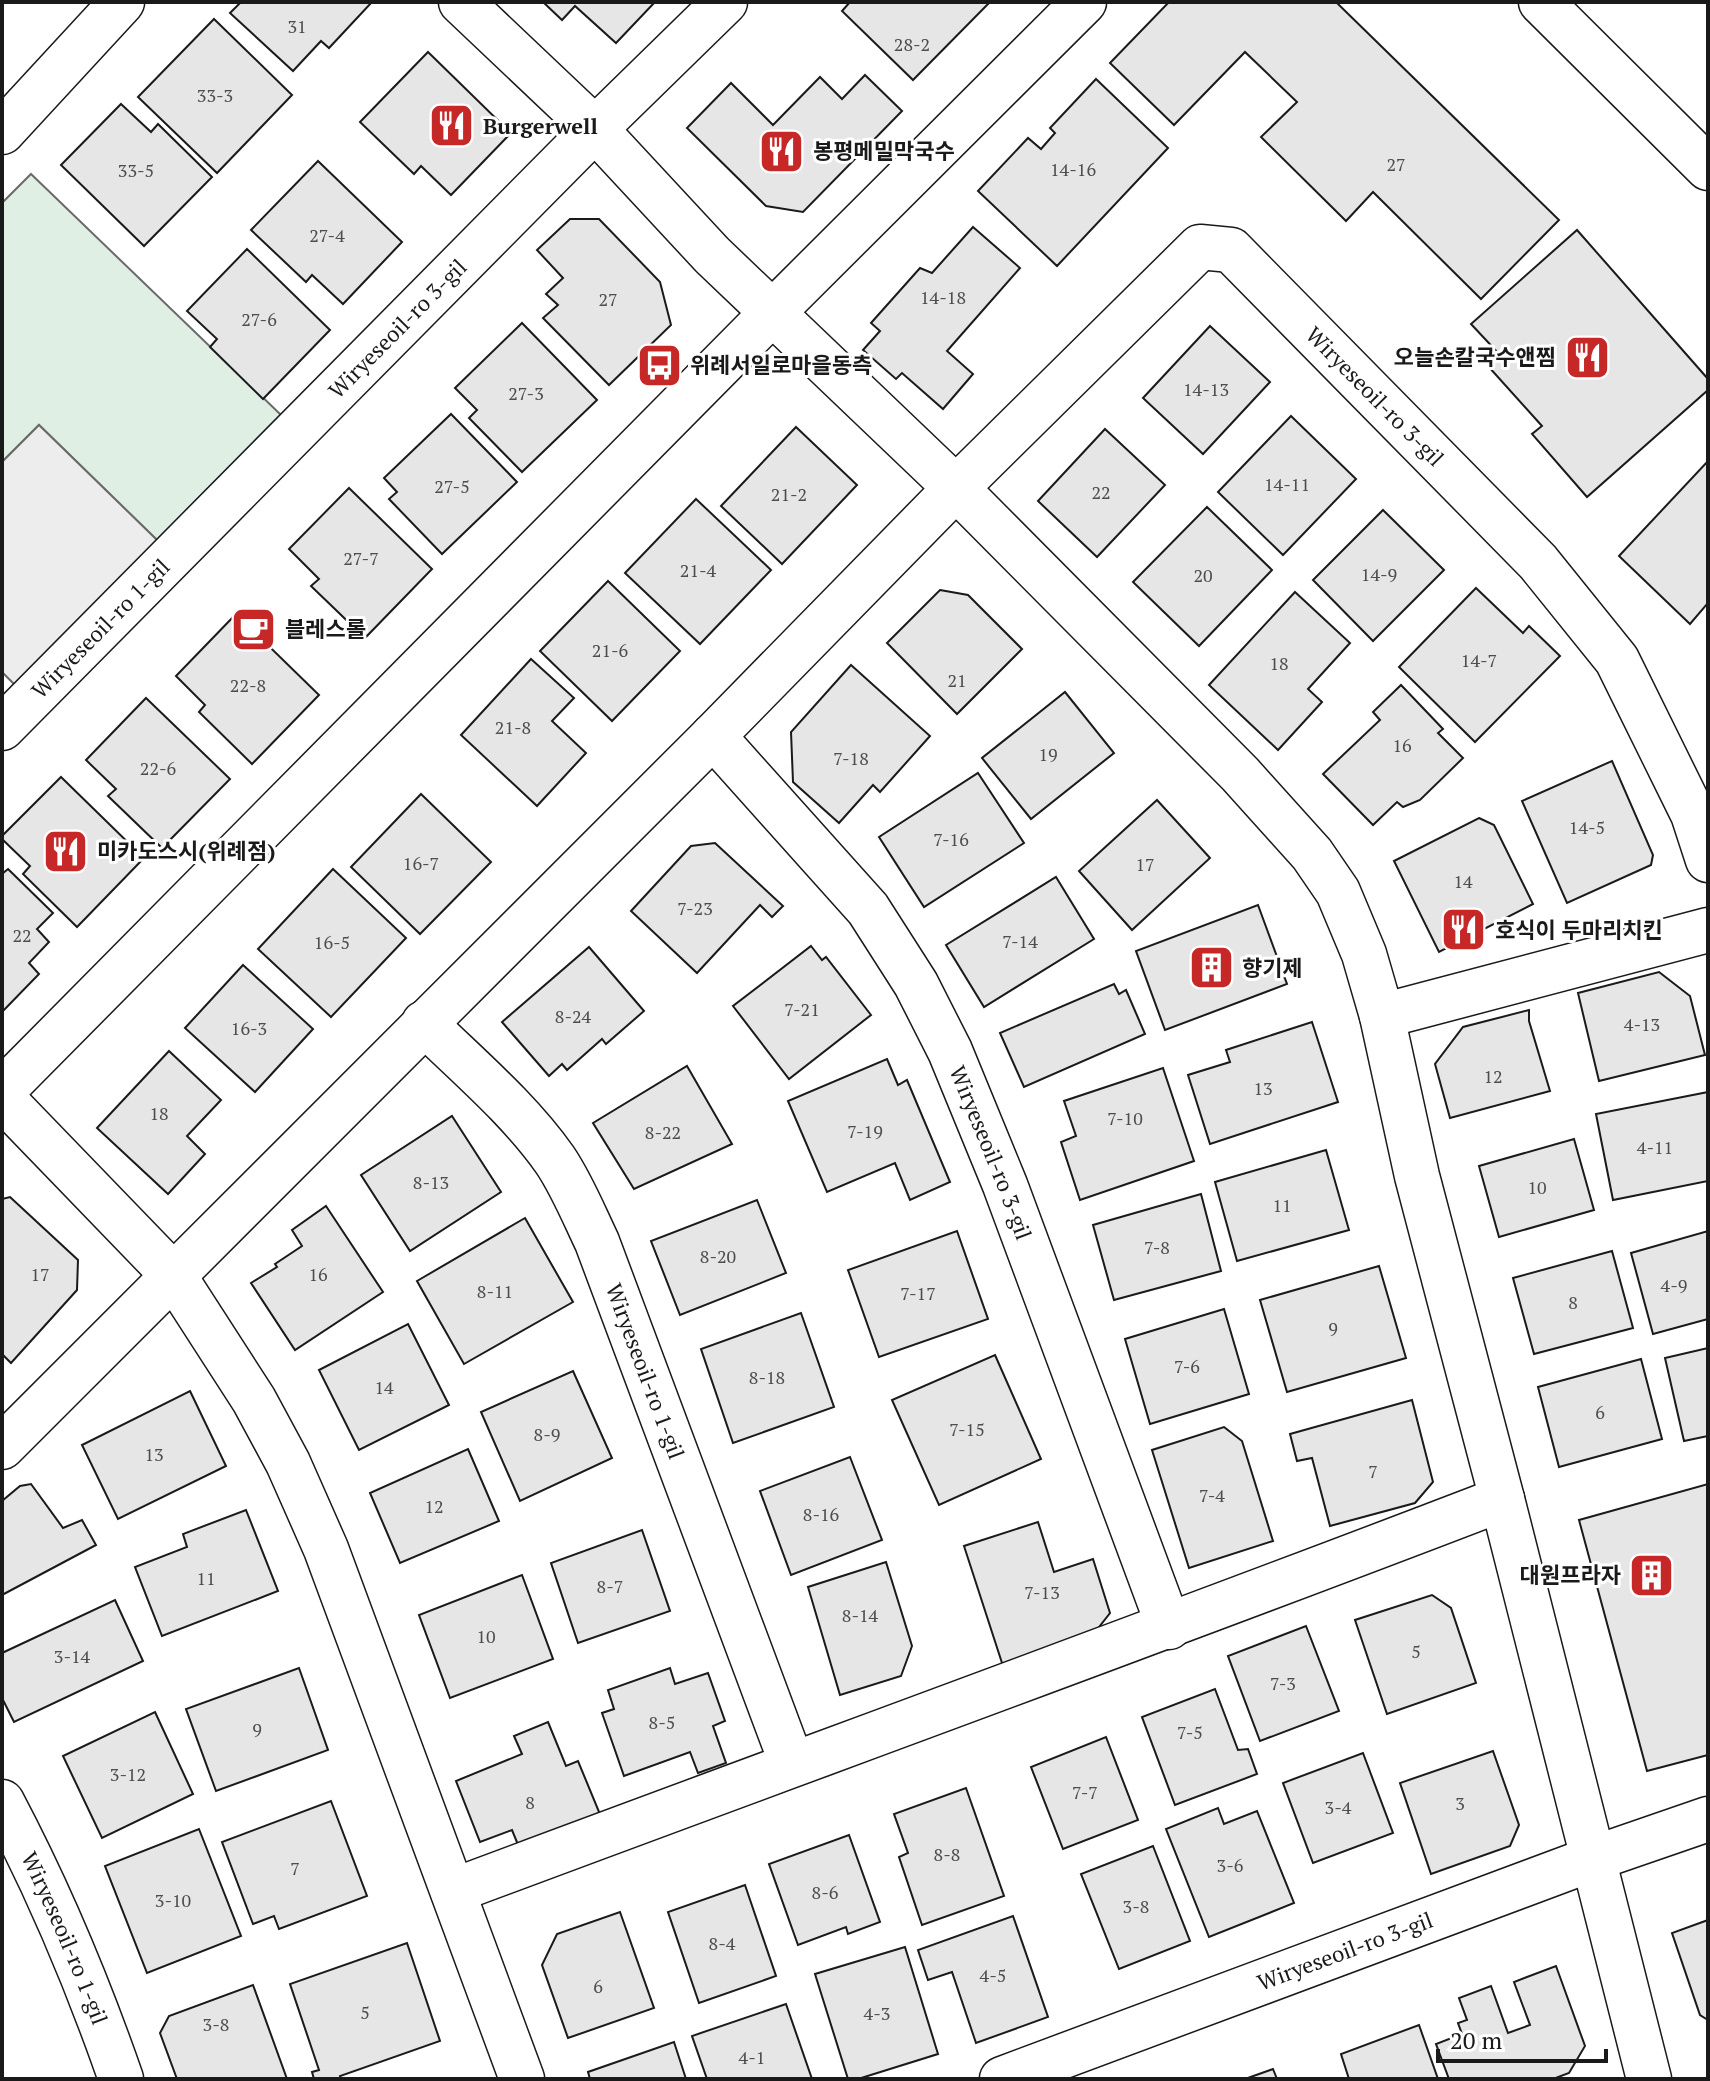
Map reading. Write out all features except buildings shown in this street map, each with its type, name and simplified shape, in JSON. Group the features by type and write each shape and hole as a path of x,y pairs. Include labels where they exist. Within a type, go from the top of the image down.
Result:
{"street":[{"path":"2,132 122,2"},
{"path":"461,2 595,129 712,255 956,488 1249,784 1312,854 1338,892 1364,954 1382,1016 1417,1176 1649,2079"},
{"name":"Wiryeseoil-ro 3-gil","path":"199,528 725,2"},
{"path":"2,1091 1084,2"},
{"path":"1541,2 1708,168"},
{"name":"Wiryeseoil-ro 3-gil","path":"424,1023 1200,247 1231,250 1538,562 1617,660 1693,814 1708,860"},
{"name":"Wiryeseoil-ro 1-gil","path":"2,728 199,528"},
{"name":"Wiryeseoil-ro 3-gil","path":"713,736 868,909 916,984 950,1051 1005,1185 1169,1627"},
{"path":"1382,1016 1708,930"},
{"path":"2,1447 424,1023"},
{"name":"Wiryeseoil-ro 1-gil","path":"424,1023 525,1122 557,1163 597,1242 792,1764"},
{"path":"2,1098 174,1276 254,1400 288,1463 326,1549 522,2079"},
{"path":"453,1891 977,1695 1169,1627 1502,1499"},
{"name":"Wiryeseoil-ro 1-gil","path":"2,1802 71,1947 121,2079"},
{"name":"Wiryeseoil-ro 3-gil","path":"1002,2079 1592,1859 1708,1819"}],"green space":[{"path":"31,174 281,415 157,540 39,425 2,462 2,203"}],"shaded area":[{"path":"39,425 157,540 16,686 2,672 2,462"}],"place":[{"name":"Burgerwell","path":"452,126"},
{"name":"봉평메밀막국수","path":"782,151"},
{"name":"오늘손칼국수앤찜","path":"1587,357"},
{"name":"위례서일로마을동측","path":"659,365"},
{"name":"블레스롤","path":"254,629"},
{"name":"미카도스시(위례점)","path":"66,851"},
{"name":"호식이 두마리치킨","path":"1464,930"},
{"name":"향기제","path":"1211,968"},
{"name":"대원프라자","path":"1652,1575"}]}
